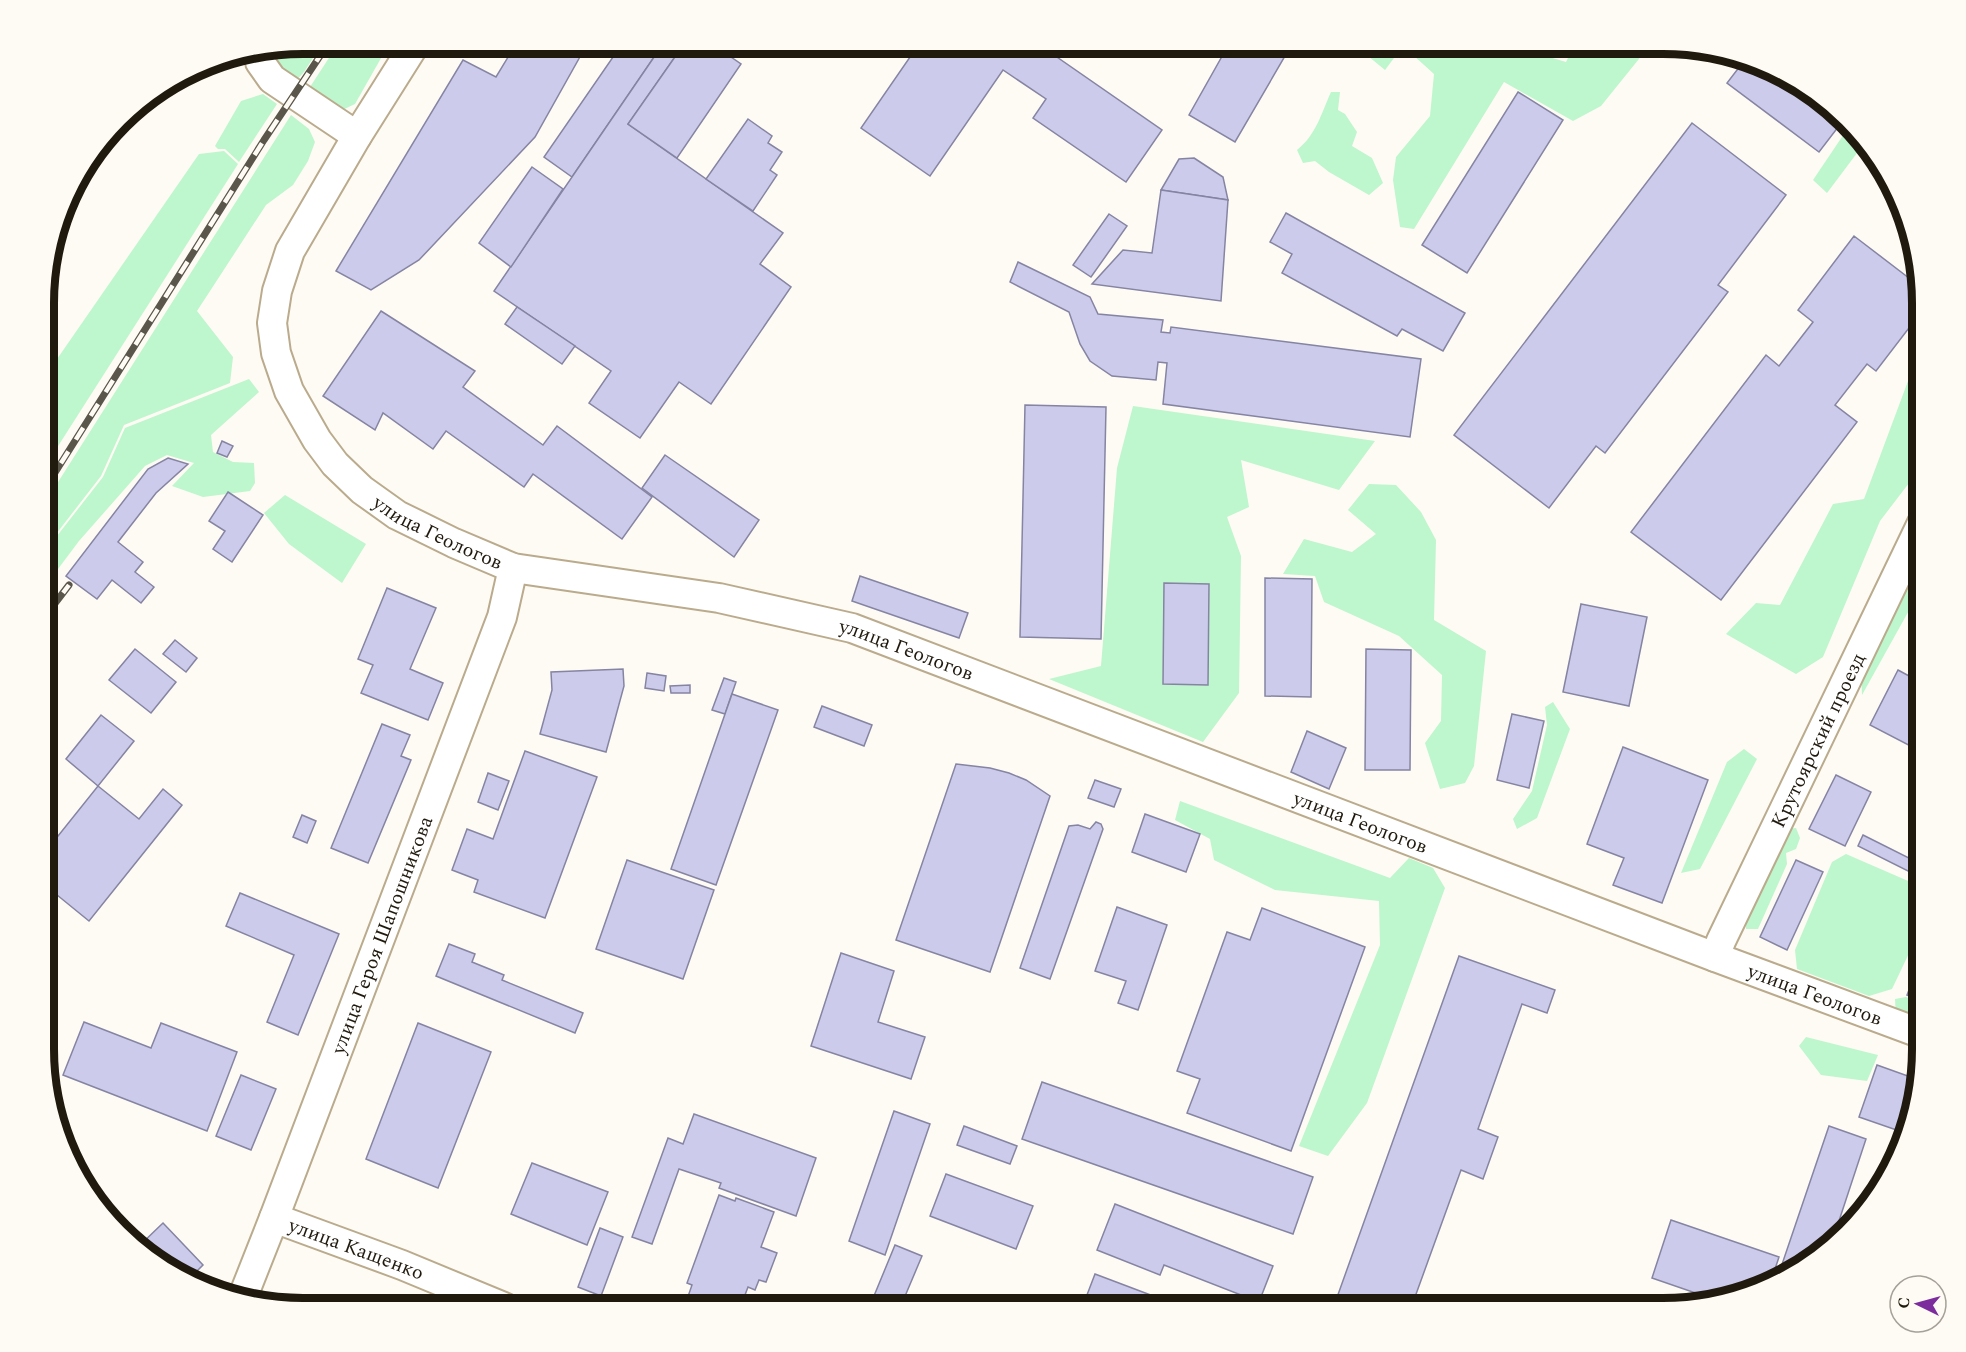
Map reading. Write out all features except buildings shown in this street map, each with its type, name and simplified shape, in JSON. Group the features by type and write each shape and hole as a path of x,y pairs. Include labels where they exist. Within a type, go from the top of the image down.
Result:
{"street":[{"name":"улица Геологов","path":"409,54 357,136 290,251 277,291 272,323 276,353 289,391 317,440 335,464 362,490 397,515 513,568 719,598 852,628 1912,1030"},
{"path":"260,58 272,79 357,136"},
{"name":"Крутоярский проезд","path":"1715,957 1912,543"},
{"name":"улица Героя Шапошникова","path":"245,1291 502,617 513,568"},
{"name":"улица Кащенко","path":"274,1218 402,1265 482,1298"}],"green space":[{"path":"316,54 304,72 293,84 272,56"},
{"path":"331,54 383,54 355,104 336,113 309,95 310,87"},
{"path":"1370,54 1397,54 1385,70 1368,56"},
{"path":"1412,54 1539,54 1566,62 1570,54 1643,54 1601,106 1573,121 1504,82 1414,229 1400,227 1393,180 1396,157 1430,116 1434,74"},
{"path":"1331,92 1340,92 1338,110 1345,114 1357,132 1352,146 1372,158 1383,183 1369,195 1329,172 1315,161 1303,163 1297,150 1309,138"},
{"path":"263,94 277,104 239,162 225,149 218,149 215,146 241,101"},
{"path":"291,115 309,129 315,142 308,161 293,185 266,205 197,311 233,357 230,383 124,425 101,476 54,537 54,488"},
{"path":"1845,133 1860,150 1827,193 1813,180"},
{"path":"224,151 238,164 54,452 54,363 199,154"},
{"path":"1912,370 1912,479 1880,521 1823,657 1796,674 1726,634 1756,603 1780,605 1833,504 1864,499"},
{"path":"249,379 259,392 211,435 213,452 233,462 254,463 255,483 250,491 203,497 172,486 194,463 167,455 145,466 79,541 54,574 54,540 103,477 125,428"},
{"path":"1133,406 1375,441 1339,490 1241,460 1249,507 1227,517 1241,556 1239,693 1203,742 1049,679 1101,666 1117,468"},
{"path":"1369,484 1396,485 1421,512 1436,540 1434,620 1486,651 1474,766 1465,783 1440,789 1425,743 1441,721 1442,675 1399,636 1324,602 1315,576 1283,574 1304,539 1352,552 1376,534 1348,510"},
{"path":"285,495 366,544 342,583 289,544 264,513"},
{"path":"1912,575 1912,605 1862,695 1861,670"},
{"path":"1553,702 1570,729 1537,818 1517,829 1513,819 1532,791 1547,725 1545,707"},
{"path":"1744,749 1757,759 1700,869 1681,873 1727,762"},
{"path":"1180,801 1390,878 1409,858 1433,868 1445,888 1367,1103 1328,1156 1299,1146 1380,945 1379,901 1275,890 1214,860 1210,839 1175,820"},
{"path":"1796,828 1800,838 1796,849 1786,853 1787,864 1758,929 1746,929 1746,916 1773,854 1782,850 1780,839 1786,829"},
{"path":"1846,854 1912,883 1912,947 1892,989 1869,996 1797,969 1795,950 1832,862"},
{"path":"1906,997 1912,999 1912,1023 1896,1017 1895,999"},
{"path":"1806,1037 1878,1055 1867,1081 1821,1075 1799,1046"}],"railway":[{"path":"54,474 264,140 321,54"},
{"path":"54,605 69,585"}]}
